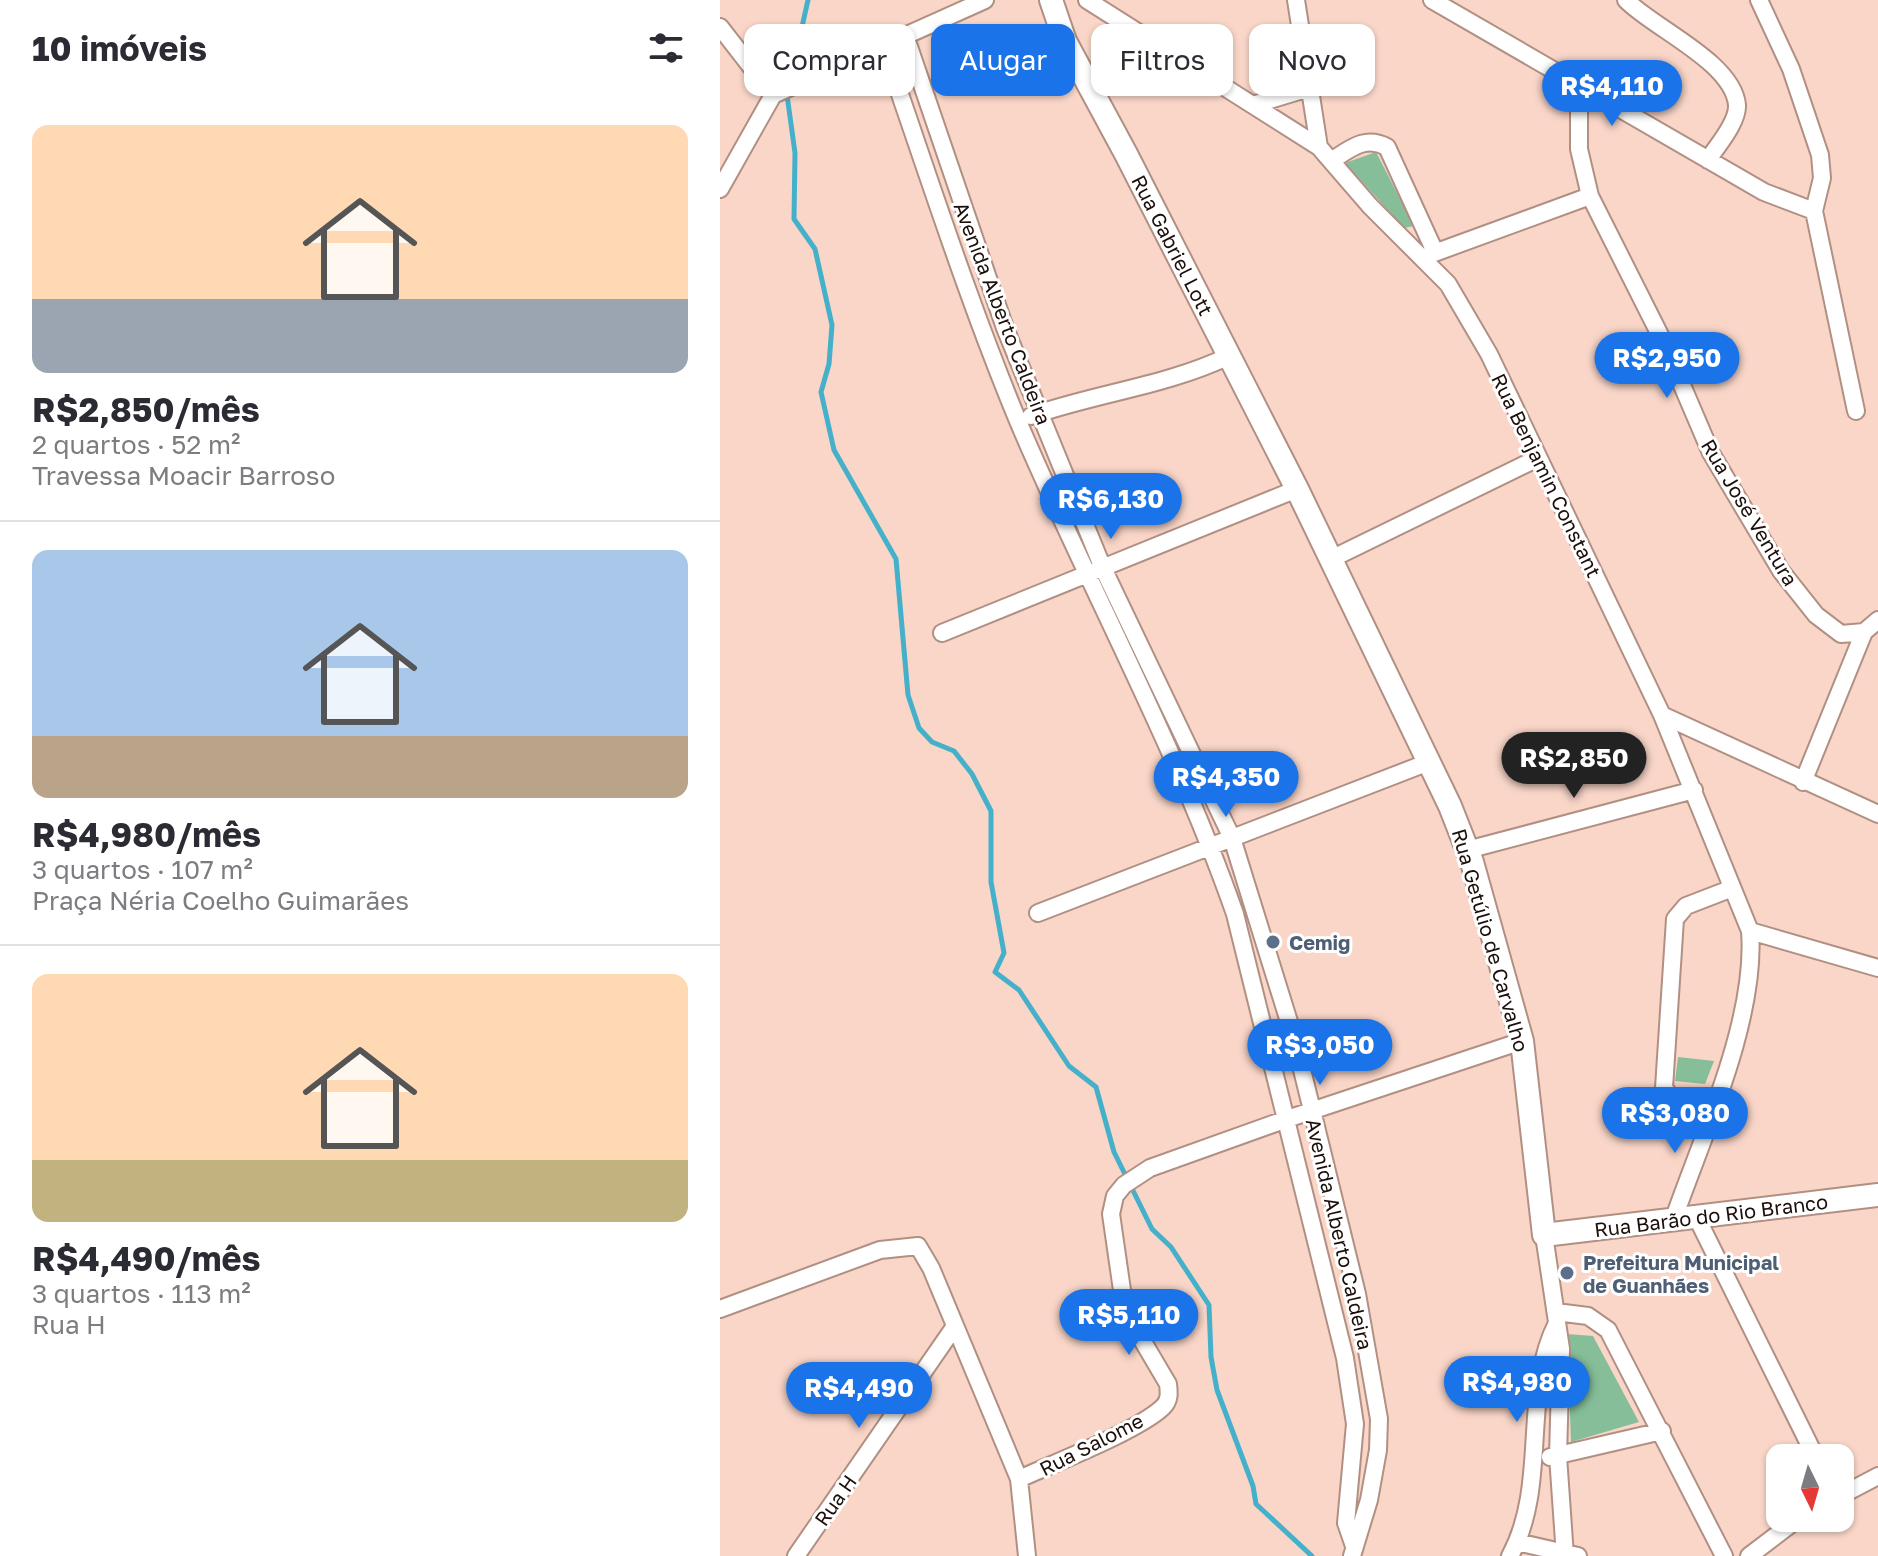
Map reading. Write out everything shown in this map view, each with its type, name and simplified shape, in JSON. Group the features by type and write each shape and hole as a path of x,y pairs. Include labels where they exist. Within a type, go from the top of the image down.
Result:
{"street":[{"path":"915,31 985,0"},
{"name":"Rua Gabriel Lott","path":"1051,0 1065,41 1297,489"},
{"name":"Rua Benjamin Constant","path":"1087,0 1256,104 1319,147 1370,206 1429,255 1467,311 1662,715 1694,790 1730,889 1750,931 1752,954 1744,1006 1685,1217"},
{"path":"1296,0 1300,24"},
{"path":"1432,0 1764,192 1814,211"},
{"path":"1626,0 1641,15 1707,59 1731,91 1737,105 1734,117 1708,160"},
{"path":"1759,0 1791,69 1820,155 1822,178 1814,211 1856,411"},
{"path":"720,27 744,56"},
{"name":"Avenida Alberto Caldeira","path":"915,64 1005,328 1102,566 1232,838 1295,1041 1357,1294 1379,1419 1378,1450 1369,1500 1364,1525 1353,1551"},
{"name":"Rua José Ventura","path":"1579,86 1579,149 1590,196 1664,343 1711,453 1781,571 1829,626 1841,634 1864,632"},
{"path":"720,189 774,96"},
{"name":"Avenida Alberto Caldeira","path":"901,96 973,306 1018,421 1084,573 1211,846 1235,914 1333,1300 1355,1424 1346,1523 1353,1551"},
{"path":"1256,104 1282,96"},
{"path":"1310,96 1319,147"},
{"path":"1331,161 1363,142 1376,141 1387,147 1429,255 1590,196"},
{"path":"1018,421 1170,381 1229,356"},
{"path":"1329,560 1538,458"},
{"path":"942,633 1297,489"},
{"name":"Rua Getúlio de Carvalho","path":"1297,489 1429,762 1467,850 1522,1041 1544,1235"},
{"path":"1803,782 1864,632 1878,620"},
{"path":"1662,715 1878,814"},
{"path":"1038,913 1429,762"},
{"path":"1467,850 1517,834 1694,790"},
{"path":"1714,1105 1673,1099 1664,1088 1675,919 1686,906 1730,889"},
{"path":"1750,931 1878,968"},
{"path":"1287,1119 1522,1041"},
{"name":"Rua Salome","path":"1019,1479 1129,1427 1164,1406 1170,1396 1168,1384 1125,1311 1111,1214 1115,1196 1129,1180 1287,1119"},
{"name":"Rua Barão do Rio Branco","path":"1544,1235 1878,1195"},
{"path":"1685,1217 1808,1444"},
{"path":"1544,1235 1557,1317 1561,1349 1558,1456 1569,1555 1513,1549 1534,1459 1545,1347 1557,1317"},
{"path":"720,1309 880,1250 918,1246 1019,1479 1027,1556"},
{"path":"1333,1300 1357,1294"},
{"path":"1557,1317 1600,1321 1662,1431 1724,1556"},
{"name":"Rua H","path":"796,1556 955,1326"},
{"path":"1534,1459 1662,1431"},
{"path":"1854,1489 1878,1476"},
{"path":"1754,1554 1782,1532"}],"green space":[{"path":"1376,152 1414,226 1404,228 1345,163"},
{"path":"1678,1057 1714,1061 1705,1084 1675,1081"},
{"path":"1567,1334 1593,1336 1639,1422 1571,1442"}],"waterway":[{"path":"803,24 808,0"},
{"path":"787,96 795,153 794,219 815,249 832,325 829,364 821,392 834,450 896,559 908,695 919,728 932,742 954,751 972,774 991,811 991,882 1004,953 995,972 1019,990 1069,1066 1096,1087 1114,1152 1152,1229 1171,1247 1209,1305 1211,1357 1217,1390 1253,1486 1256,1504 1312,1556"}],"place":[{"name":"Cemig","path":"1273,942"},
{"name":"Prefeitura Municipal de Guanhães","path":"1567,1273"}]}
